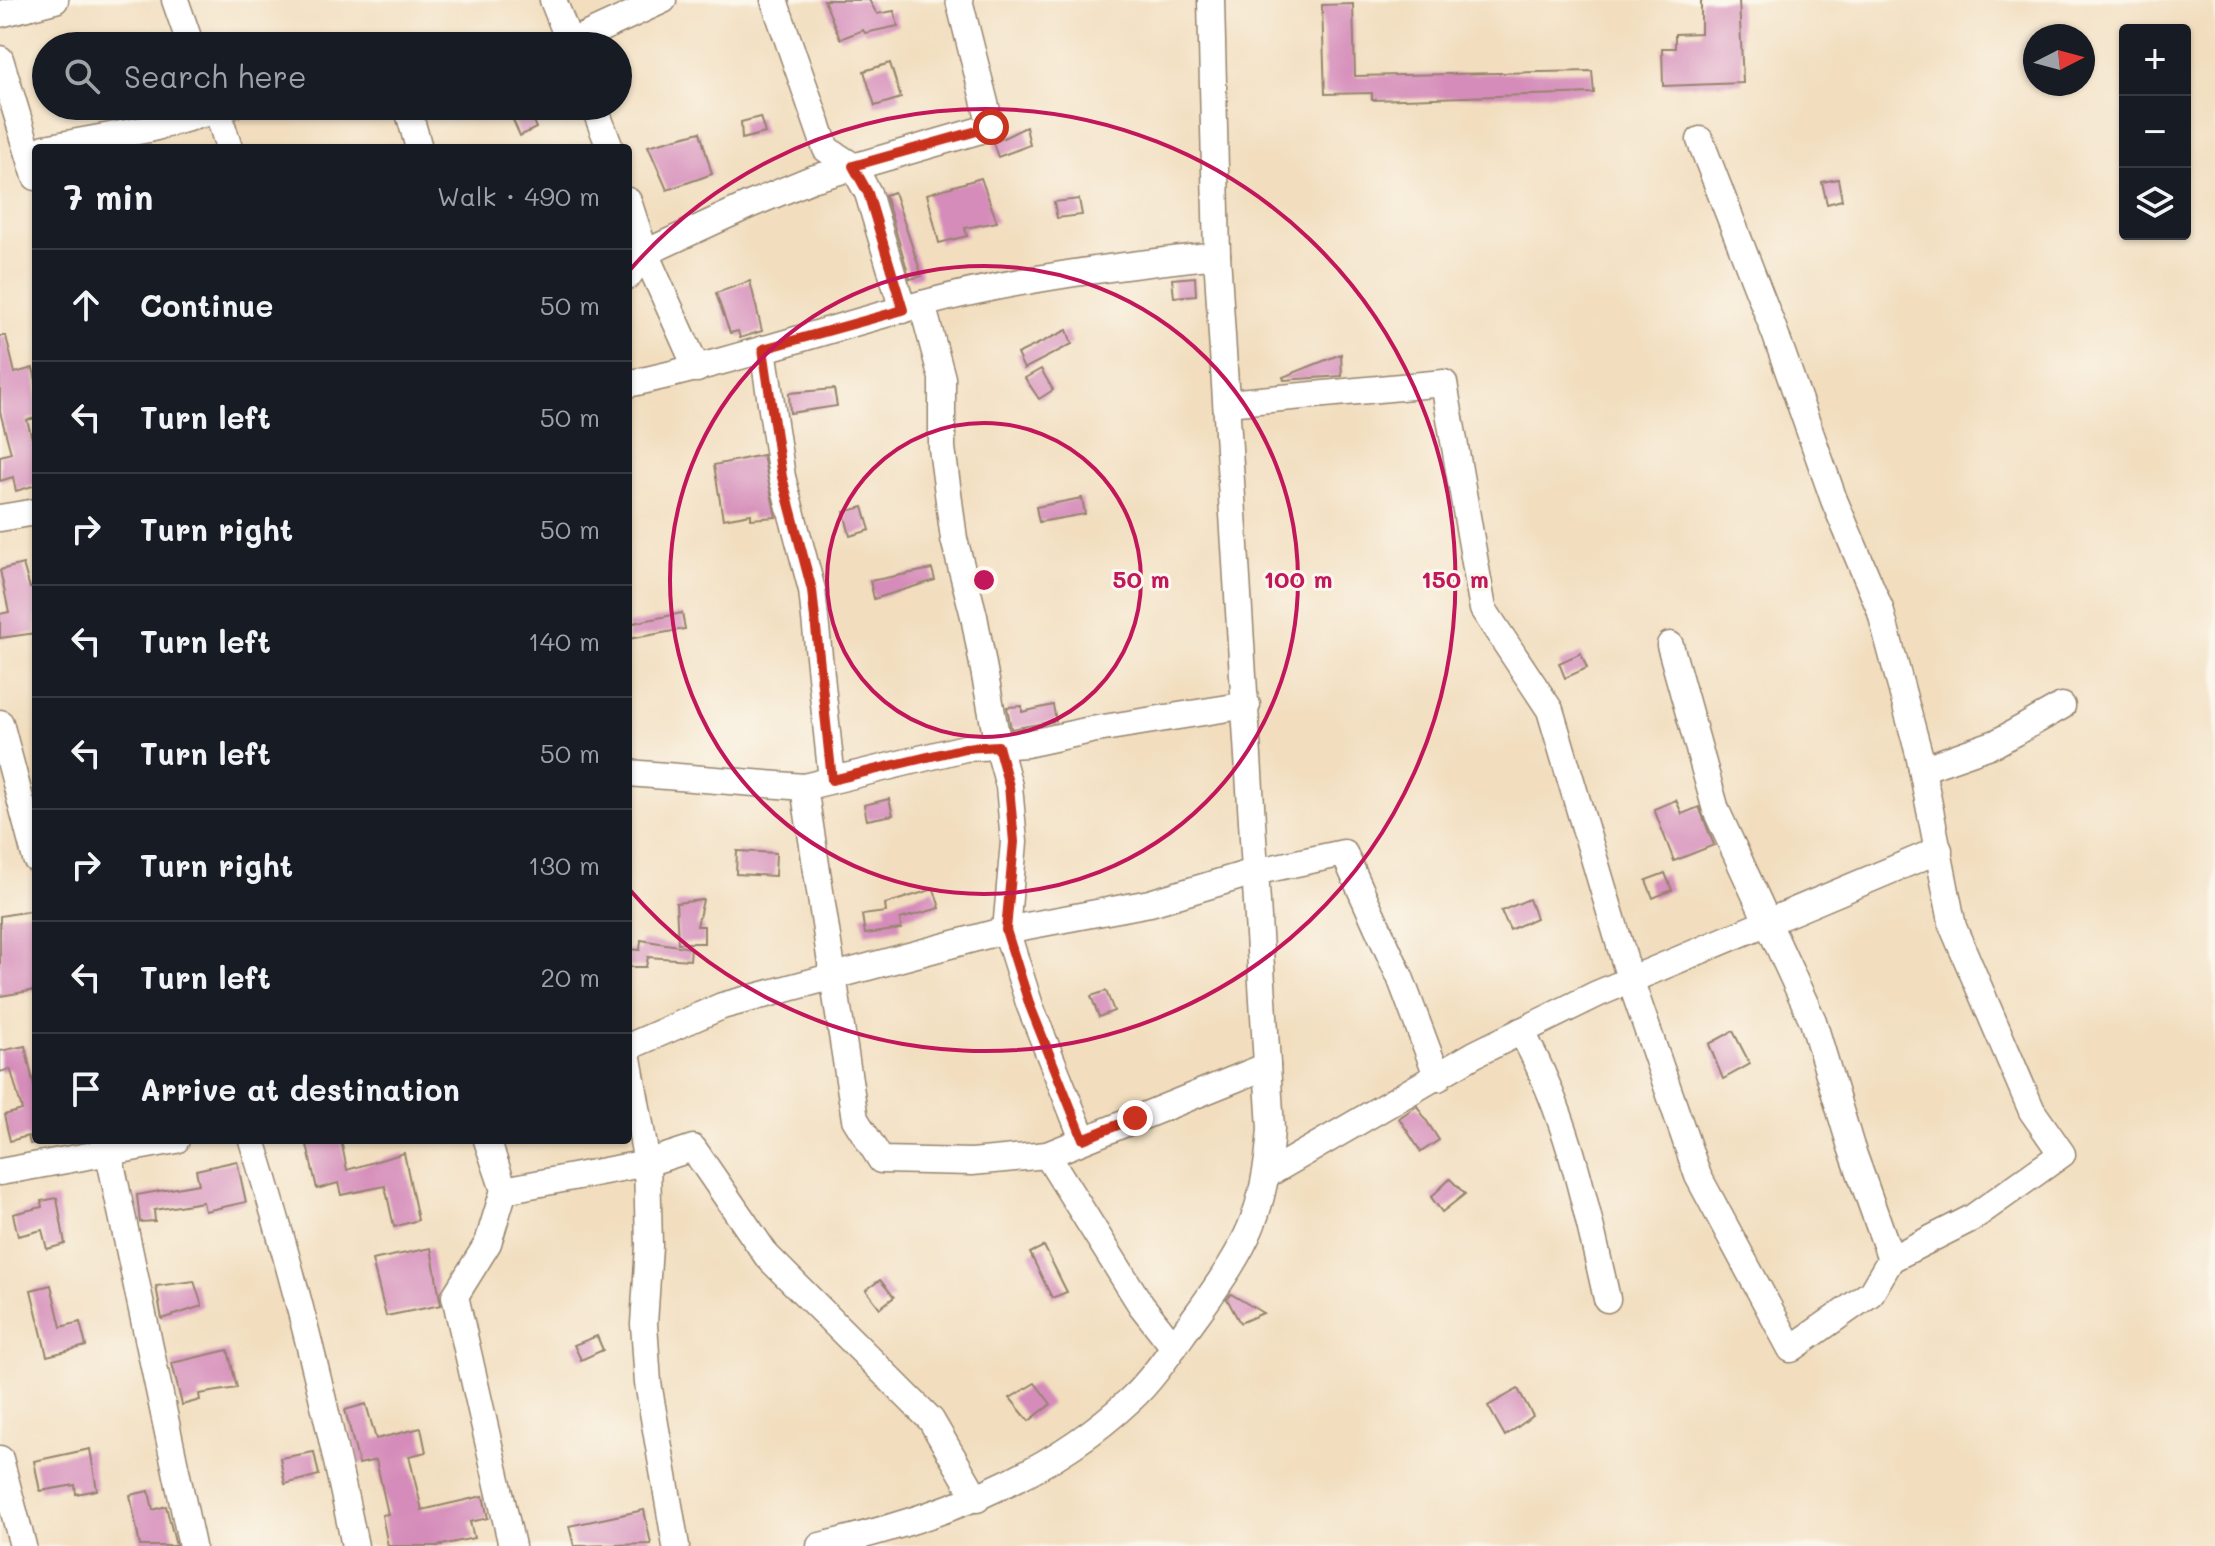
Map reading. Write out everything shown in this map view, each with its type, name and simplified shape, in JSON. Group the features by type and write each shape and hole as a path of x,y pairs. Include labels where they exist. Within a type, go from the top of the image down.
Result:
{"street":[{"path":"0,14 55,0"},
{"path":"175,0 186,32"},
{"path":"553,0 564,32"},
{"path":"595,32 663,0"},
{"path":"774,0 826,149 853,166 868,193 942,378 942,448 954,539 974,616 998,746 1009,786 1014,842 1006,930 1030,1006 1083,1139"},
{"path":"632,271 645,253 749,205 853,166 991,127 959,0"},
{"path":"820,1546 863,1536 977,1499 1040,1466 1088,1434 1133,1398 1174,1347 1228,1271 1258,1217 1268,1174 1271,1129 1217,255 1211,0"},
{"path":"0,59 34,144"},
{"path":"68,144 149,129 179,120"},
{"path":"224,120 228,144"},
{"path":"411,120 418,144"},
{"path":"599,120 608,144"},
{"path":"1227,403 1444,383 1483,609 1550,710 1630,979 1698,1176 1791,1349 1871,1293 1891,1259 1972,1218 2062,1154 2032,1111 1953,927 1922,769 1880,609 1834,500 1775,333 1700,140"},
{"path":"632,213 645,253 697,369"},
{"path":"632,383 697,369 913,307 1067,272 1217,255"},
{"path":"763,349 782,477 812,590 832,780"},
{"path":"0,518 32,513"},
{"path":"1670,645 1716,810 1813,1021 1851,1147 1891,1259"},
{"path":"632,773 804,787 965,748 1026,744 1247,705"},
{"path":"1922,769 1996,743 2062,706"},
{"path":"0,723 32,845"},
{"path":"804,787 855,1119 881,1160 972,1162 1047,1155 1267,1066"},
{"path":"1268,1174 1350,1124 1521,1031 1630,979 1939,850"},
{"path":"632,1045 722,1006 1006,930 1150,903 1254,872 1344,853 1400,977 1438,1078"},
{"path":"1521,1031 1546,1077 1579,1173 1607,1299"},
{"path":"632,1080 647,1163 649,1246 644,1324 648,1383 676,1546"},
{"path":"0,1172 107,1146 130,1144"},
{"path":"253,1144 280,1230 333,1435 355,1546"},
{"path":"488,1144 504,1190 488,1243 455,1296 512,1546"},
{"path":"107,1146 192,1546"},
{"path":"504,1190 647,1163 693,1148 767,1256 931,1420 977,1499"},
{"path":"1047,1155 1141,1305 1174,1347"},
{"path":"0,1459 23,1546"}],"building":[{"path":"824,0 869,0 877,14 894,11 898,26 865,33 863,30 840,39"},
{"path":"1701,0 1739,0 1743,83 1663,86 1662,48 1675,48 1675,34 1701,33"},
{"path":"1353,4 1355,76 1592,71 1594,93 1372,100 1372,93 1325,94 1322,5"},
{"path":"890,63 901,98 875,106 864,71"},
{"path":"760,117 765,133 742,139 741,122"},
{"path":"513,120 533,120 536,128 520,136"},
{"path":"1026,127 1030,145 998,157 993,143"},
{"path":"700,132 712,174 667,190 648,146"},
{"path":"981,178 997,222 965,228 967,236 939,243 927,194"},
{"path":"1838,179 1842,200 1827,204 1822,182"},
{"path":"894,192 922,276 910,279 885,195"},
{"path":"1079,199 1082,215 1057,218 1054,202"},
{"path":"1195,277 1196,295 1174,297 1172,279"},
{"path":"750,281 762,331 740,338 738,331 730,333 716,293"},
{"path":"1067,330 1072,344 1024,369 1017,354"},
{"path":"0,336 6,336 15,373 32,368 32,419 27,420 32,438 32,486 16,491 13,477 0,481 0,456 11,453 0,412"},
{"path":"1341,354 1342,376 1284,380 1283,377"},
{"path":"1041,369 1053,390 1039,399 1025,378"},
{"path":"834,389 837,406 790,413 789,393"},
{"path":"763,455 776,517 751,519 751,514 723,519 714,465"},
{"path":"1082,498 1085,514 1039,522 1036,507"},
{"path":"863,507 870,530 850,536 844,512"},
{"path":"23,564 32,588 32,634 0,638 0,614 9,612 0,570"},
{"path":"932,569 935,580 874,599 870,581"},
{"path":"682,613 685,629 632,638 632,623"},
{"path":"1581,653 1587,668 1565,678 1559,663"},
{"path":"1053,705 1056,721 1011,729 1007,707 1022,706 1022,712"},
{"path":"889,799 893,815 867,820 864,805"},
{"path":"1676,800 1682,814 1699,807 1714,845 1674,861 1654,809"},
{"path":"737,851 776,853 775,876 736,874"},
{"path":"1665,873 1672,890 1653,898 1646,880"},
{"path":"934,889 940,908 900,919 901,929 865,934 862,915 886,912 885,904"},
{"path":"1529,899 1536,918 1510,930 1501,911"},
{"path":"703,900 697,926 704,926 704,943 678,943 676,903"},
{"path":"32,911 32,991 0,996 0,916"},
{"path":"641,940 691,948 690,960 648,957 646,967 632,967 632,949 640,950"},
{"path":"1106,991 1114,1011 1099,1017 1091,996"},
{"path":"1733,1031 1750,1064 1723,1079 1709,1044"},
{"path":"25,1046 32,1077 32,1144 28,1136 10,1141 4,1115 22,1110 10,1069 0,1072 0,1051"},
{"path":"1417,1106 1439,1140 1421,1152 1399,1118"},
{"path":"342,1144 347,1170 404,1153 418,1220 394,1227 385,1186 341,1195 338,1183 317,1189 307,1145"},
{"path":"237,1161 246,1202 205,1211 203,1202 154,1210 155,1221 140,1222 137,1195 199,1184 196,1170"},
{"path":"1450,1179 1465,1194 1442,1212 1431,1197"},
{"path":"57,1198 65,1244 47,1249 42,1230 18,1236 13,1214 42,1207 41,1201"},
{"path":"1044,1246 1067,1292 1052,1298 1030,1253"},
{"path":"431,1248 441,1305 386,1316 372,1260"},
{"path":"880,1280 894,1297 880,1308 866,1290"},
{"path":"194,1281 202,1306 162,1319 156,1286"},
{"path":"51,1285 61,1327 80,1322 86,1346 47,1356 31,1290"},
{"path":"1231,1294 1263,1313 1240,1323 1227,1299"},
{"path":"597,1336 603,1350 581,1360 574,1345"},
{"path":"228,1350 237,1388 199,1394 200,1400 182,1405 172,1363"},
{"path":"1035,1383 1051,1404 1029,1421 1010,1398"},
{"path":"1518,1389 1533,1416 1505,1436 1488,1406"},
{"path":"366,1404 376,1439 421,1428 426,1452 409,1456 422,1510 483,1496 488,1518 470,1522 474,1538 437,1546 388,1546 382,1515 388,1514 376,1460 359,1464 345,1410"},
{"path":"90,1449 97,1490 76,1494 75,1485 40,1491 34,1461"},
{"path":"314,1452 319,1475 285,1484 280,1458"},
{"path":"149,1491 153,1510 166,1506 176,1546 140,1546 130,1495"},
{"path":"644,1510 651,1544 574,1546 569,1526"}],"route":[{"path":"991,127 853,166 868,193 903,310 763,349 782,477 812,590 832,780 965,748 998,746 1009,786 1014,842 1006,930 1030,1006 1083,1139 1135,1118"}]}
